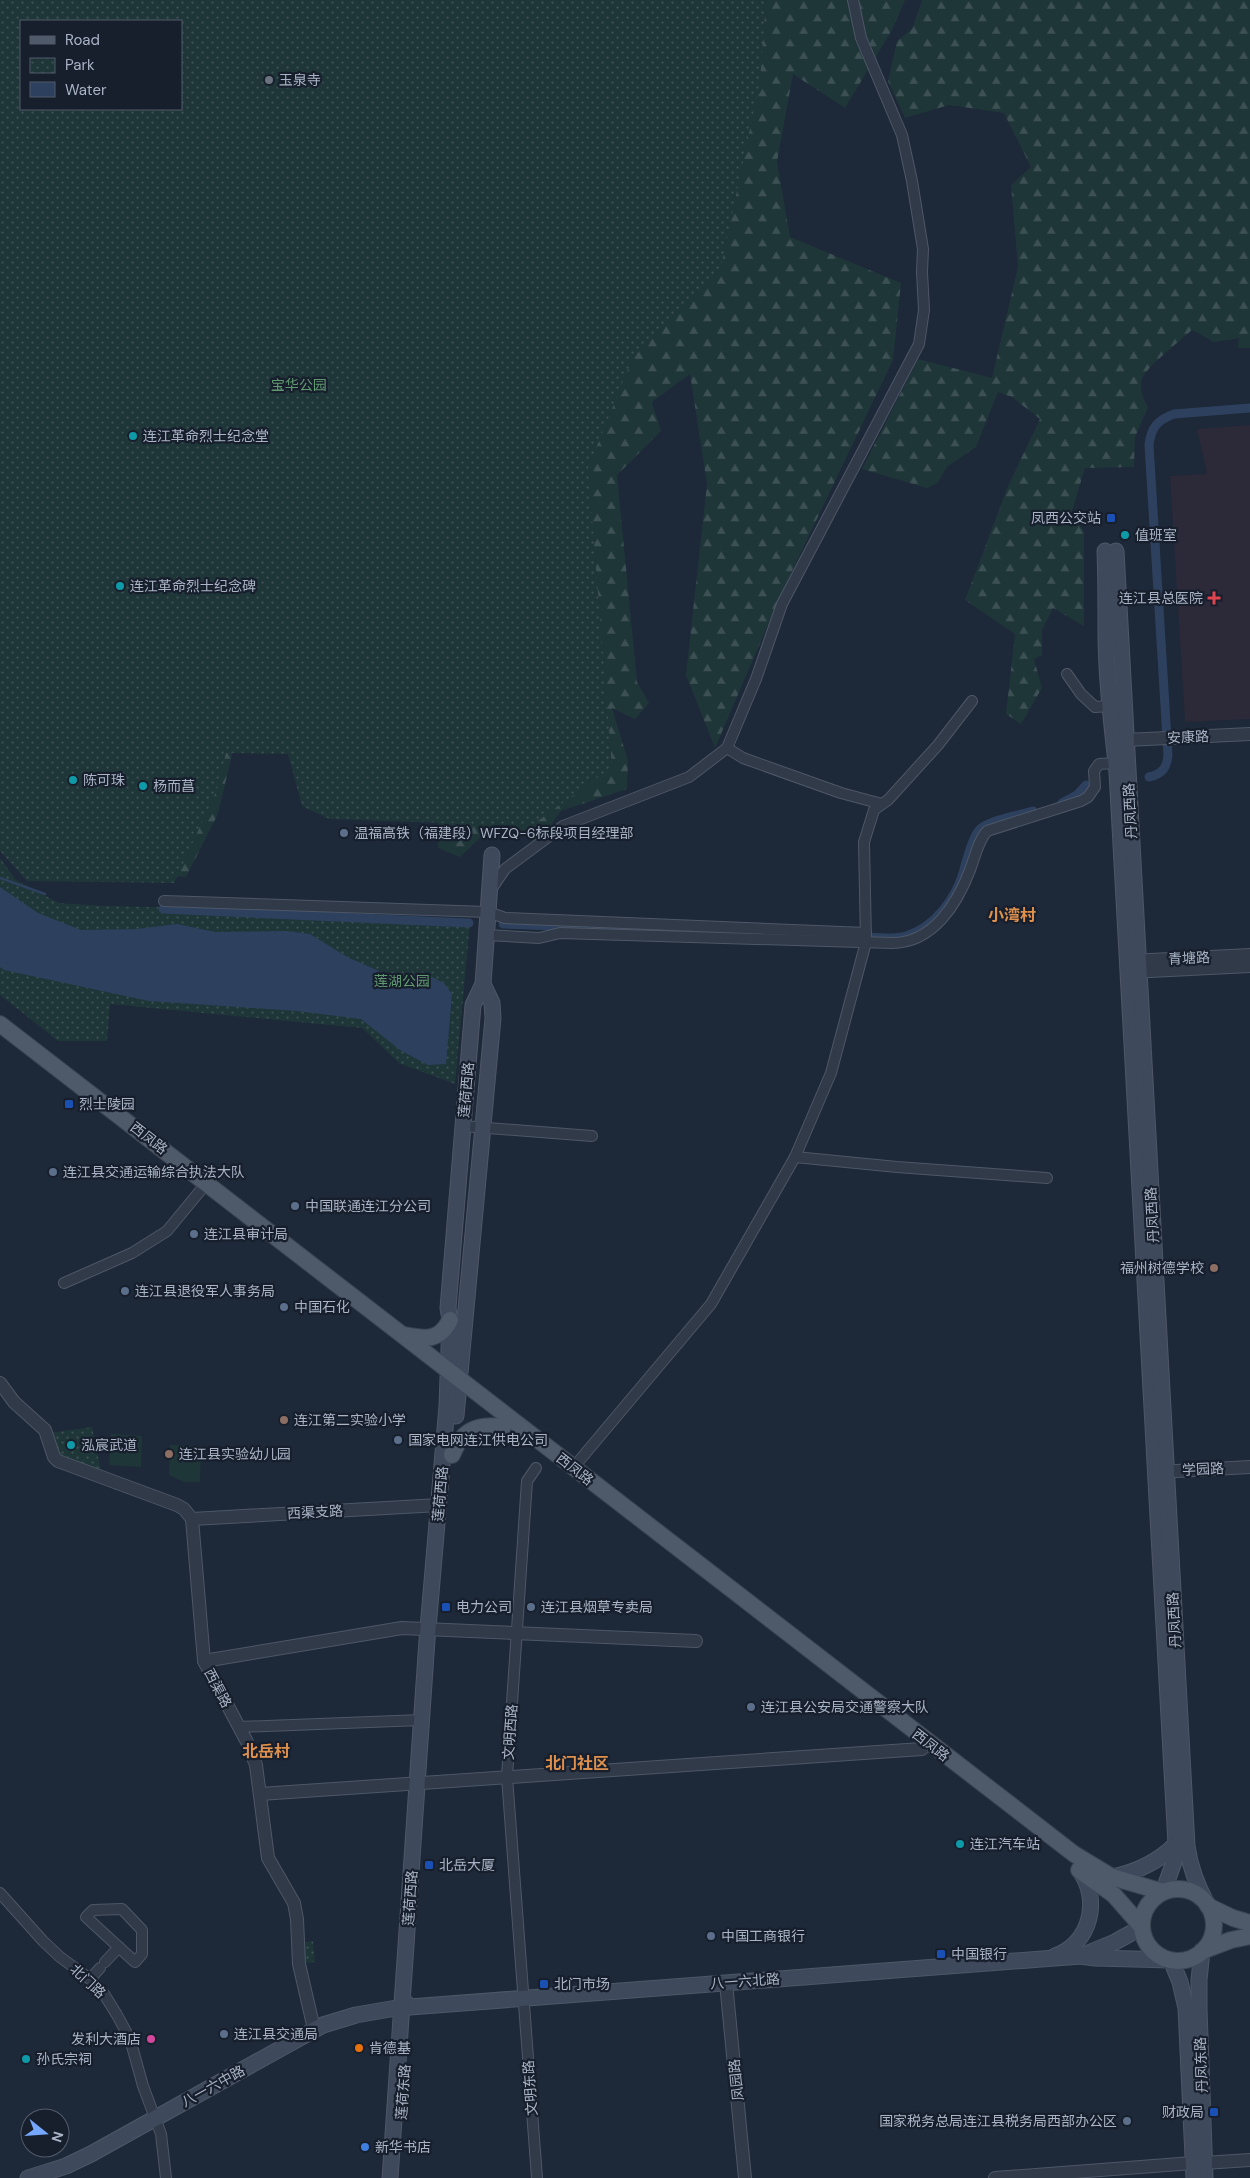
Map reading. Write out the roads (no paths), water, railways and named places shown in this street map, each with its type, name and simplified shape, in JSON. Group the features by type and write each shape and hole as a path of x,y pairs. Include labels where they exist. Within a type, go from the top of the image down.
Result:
{"main road":[{"name":"丹凤西路","path":"1133,966 1110,706 1110,551 1126,740 1133,966 1161,1472 1187,1846 1189,1864 1208,1906"},
{"name":"莲荷西路","path":"458,1321 448,1308 473,1005 483,984 492,855"},
{"name":"莲荷西路","path":"422,1782 422,1720 452,1455 458,1321 483,1128 493,1007 483,984"},
{"name":"西凤路","path":"0,1024 402,1335 504,1427 1114,1896 1142,1927"},
{"name":"西凤路","path":"0,1037 200,1191 573,1468 1074,1854 1112,1877 1163,1892"},
{"path":"402,1335 434,1338 458,1321"},
{"name":"莲荷西路","path":"406,2007 439,1505 454,1381"},
{"path":"452,1455 457,1443 469,1432 484,1426 504,1427"},
{"name":"丹凤西路","path":"1161,1472 1176,1844 1174,1862 1163,1892"},
{"path":"1112,1877 1128,1874 1147,1866 1167,1853 1176,1844"},
{"path":"1048,1958 1061,1954 1074,1944 1081,1936 1089,1920 1092,1903 1090,1892 1084,1876 1078,1869"},
{"path":"1202,1951 1209,1944 1213,1930 1212,1915 1202,1898 1188,1891 1173,1889 1163,1892 1150,1903 1143,1918 1144,1936 1154,1952 1171,1960 1188,1959 1202,1951 1231,1940 1250,1936"},
{"path":"1208,1906 1233,1918 1250,1923"},
{"name":"八一六北路","path":"1081,1956 1115,1942 1142,1927"},
{"name":"丹凤东路","path":"1199,2171 1199,1980 1202,1951"},
{"name":"八一六北路","path":"406,2007 1048,1958 1081,1956 1171,1960"},
{"name":"丹凤东路","path":"1171,1960 1180,1982 1186,2008 1199,2171"},
{"name":"八一六中路","path":"28,2178 66,2166 314,2029 347,2017 406,2007"},
{"name":"莲荷东路","path":"390,2178 406,2007"},
{"name":"莲荷东路","path":"398,2178 406,2007"}],"street":[{"path":"490,892 506,868 563,826 689,777 727,748 756,679 782,604 918,344 924,310 923,249 912,180 902,135 861,38 853,0"},
{"path":"1067,674 1081,694 1095,707 1110,706"},
{"path":"573,1468 711,1304 795,1157 831,1073 866,937 864,842 874,810 888,800 938,745 972,701"},
{"name":"安康路","path":"1126,740 1250,734"},
{"path":"727,748 743,758 841,793 882,804"},
{"path":"164,901 488,912 505,918 866,937 904,942 929,931 945,916 959,895 986,831 1081,801 1088,797 1095,788 1094,771 1099,764 1116,763"},
{"path":"486,935 539,938 560,933 866,937"},
{"name":"青塘路","path":"1133,966 1250,955"},
{"name":"青塘路","path":"1133,966 1250,966"},
{"path":"462,1126 592,1136"},
{"path":"795,1157 897,1167 1048,1178"},
{"path":"64,1283 132,1253 167,1231 200,1191"},
{"path":"0,1383 14,1402 45,1430 54,1457 58,1461 177,1505 184,1509 192,1518"},
{"name":"学园路","path":"1161,1472 1250,1467"},
{"name":"文明西路","path":"523,1998 507,1777 527,1481 536,1468"},
{"name":"西渠支路","path":"192,1518 439,1505"},
{"name":"西渠路","path":"192,1518 204,1661 239,1727 256,1765 268,1858 291,1896 296,1911 298,1964 314,2029"},
{"path":"204,1661 393,1629 696,1641"},
{"path":"239,1727 422,1720"},
{"path":"260,1794 922,1748"},
{"name":"北门路","path":"0,1893 60,1957 90,1979 104,1994 130,2039 161,2134 166,2178"},
{"path":"93,1910 122,1910 142,1930 142,1954 135,1962 119,1947 86,1917 93,1910"},
{"path":"90,1979 119,1947"},
{"name":"凤园路","path":"726,1983 745,2178"},
{"name":"文明东路","path":"523,1998 537,2178"},
{"path":"995,2178 1199,2171 1250,2160"}],"water":[{"path":"0,887 38,913 81,930 137,929 177,924 215,932 286,931 310,934 347,957 388,975 426,974 444,983 452,994 446,1064 428,1065 400,1050 361,1019 297,1011 149,1001 4,970 0,967"}],"waterway":[{"path":"1149,777 1163,770 1168,755 1149,445 1151,434 1159,422 1174,414 1250,408"},
{"path":"1062,803 1077,795 1086,785"},
{"path":"860,937 901,937 926,926 942,911 955,893 971,845 979,830 989,823 1033,811"},
{"path":"0,878 45,894"},
{"path":"163,909 469,923"},
{"path":"503,924 782,934"}],"place":[{"name":"玉泉寺","path":"269,80"},
{"name":"连江革命烈士纪念堂","path":"133,436"},
{"name":"凤西公交站","path":"1111,518"},
{"name":"值班室","path":"1125,535"},
{"name":"连江革命烈士纪念碑","path":"120,586"},
{"name":"连江县总医院","path":"1214,598"},
{"name":"陈可珠","path":"73,780"},
{"name":"杨而菖","path":"143,786"},
{"name":"温福高铁（福建段）WFZQ-6标段项目经理部","path":"344,833"},
{"name":"烈士陵园","path":"69,1104"},
{"name":"连江县交通运输综合执法大队","path":"53,1172"},
{"name":"中国联通连江分公司","path":"295,1206"},
{"name":"连江县审计局","path":"194,1234"},
{"name":"福州树德学校","path":"1214,1268"},
{"name":"连江县退役军人事务局","path":"125,1291"},
{"name":"中国石化","path":"284,1307"},
{"name":"连江第二实验小学","path":"284,1420"},
{"name":"国家电网连江供电公司","path":"398,1440"},
{"name":"泓宸武道","path":"71,1445"},
{"name":"连江县实验幼儿园","path":"169,1454"},
{"name":"电力公司","path":"446,1607"},
{"name":"连江县烟草专卖局","path":"531,1607"},
{"name":"连江县公安局交通警察大队","path":"751,1707"},
{"name":"连江汽车站","path":"960,1844"},
{"name":"北岳大厦","path":"429,1865"},
{"name":"中国工商银行","path":"711,1936"},
{"name":"中国银行","path":"941,1954"},
{"name":"北门市场","path":"544,1984"},
{"name":"连江县交通局","path":"224,2034"},
{"name":"发利大酒店","path":"151,2039"},
{"name":"肯德基","path":"359,2048"},
{"name":"孙氏宗祠","path":"26,2059"},
{"name":"财政局","path":"1214,2112"},
{"name":"国家税务总局连江县税务局西部办公区","path":"1127,2121"},
{"name":"新华书店","path":"365,2147"}],"district":[{"name":"小湾村","path":"1012,915"},
{"name":"北岳村","path":"266,1751"},
{"name":"北门社区","path":"577,1763"}],"park label":[{"name":"宝华公园","path":"299,385"},
{"name":"莲湖公园","path":"402,981"}]}
